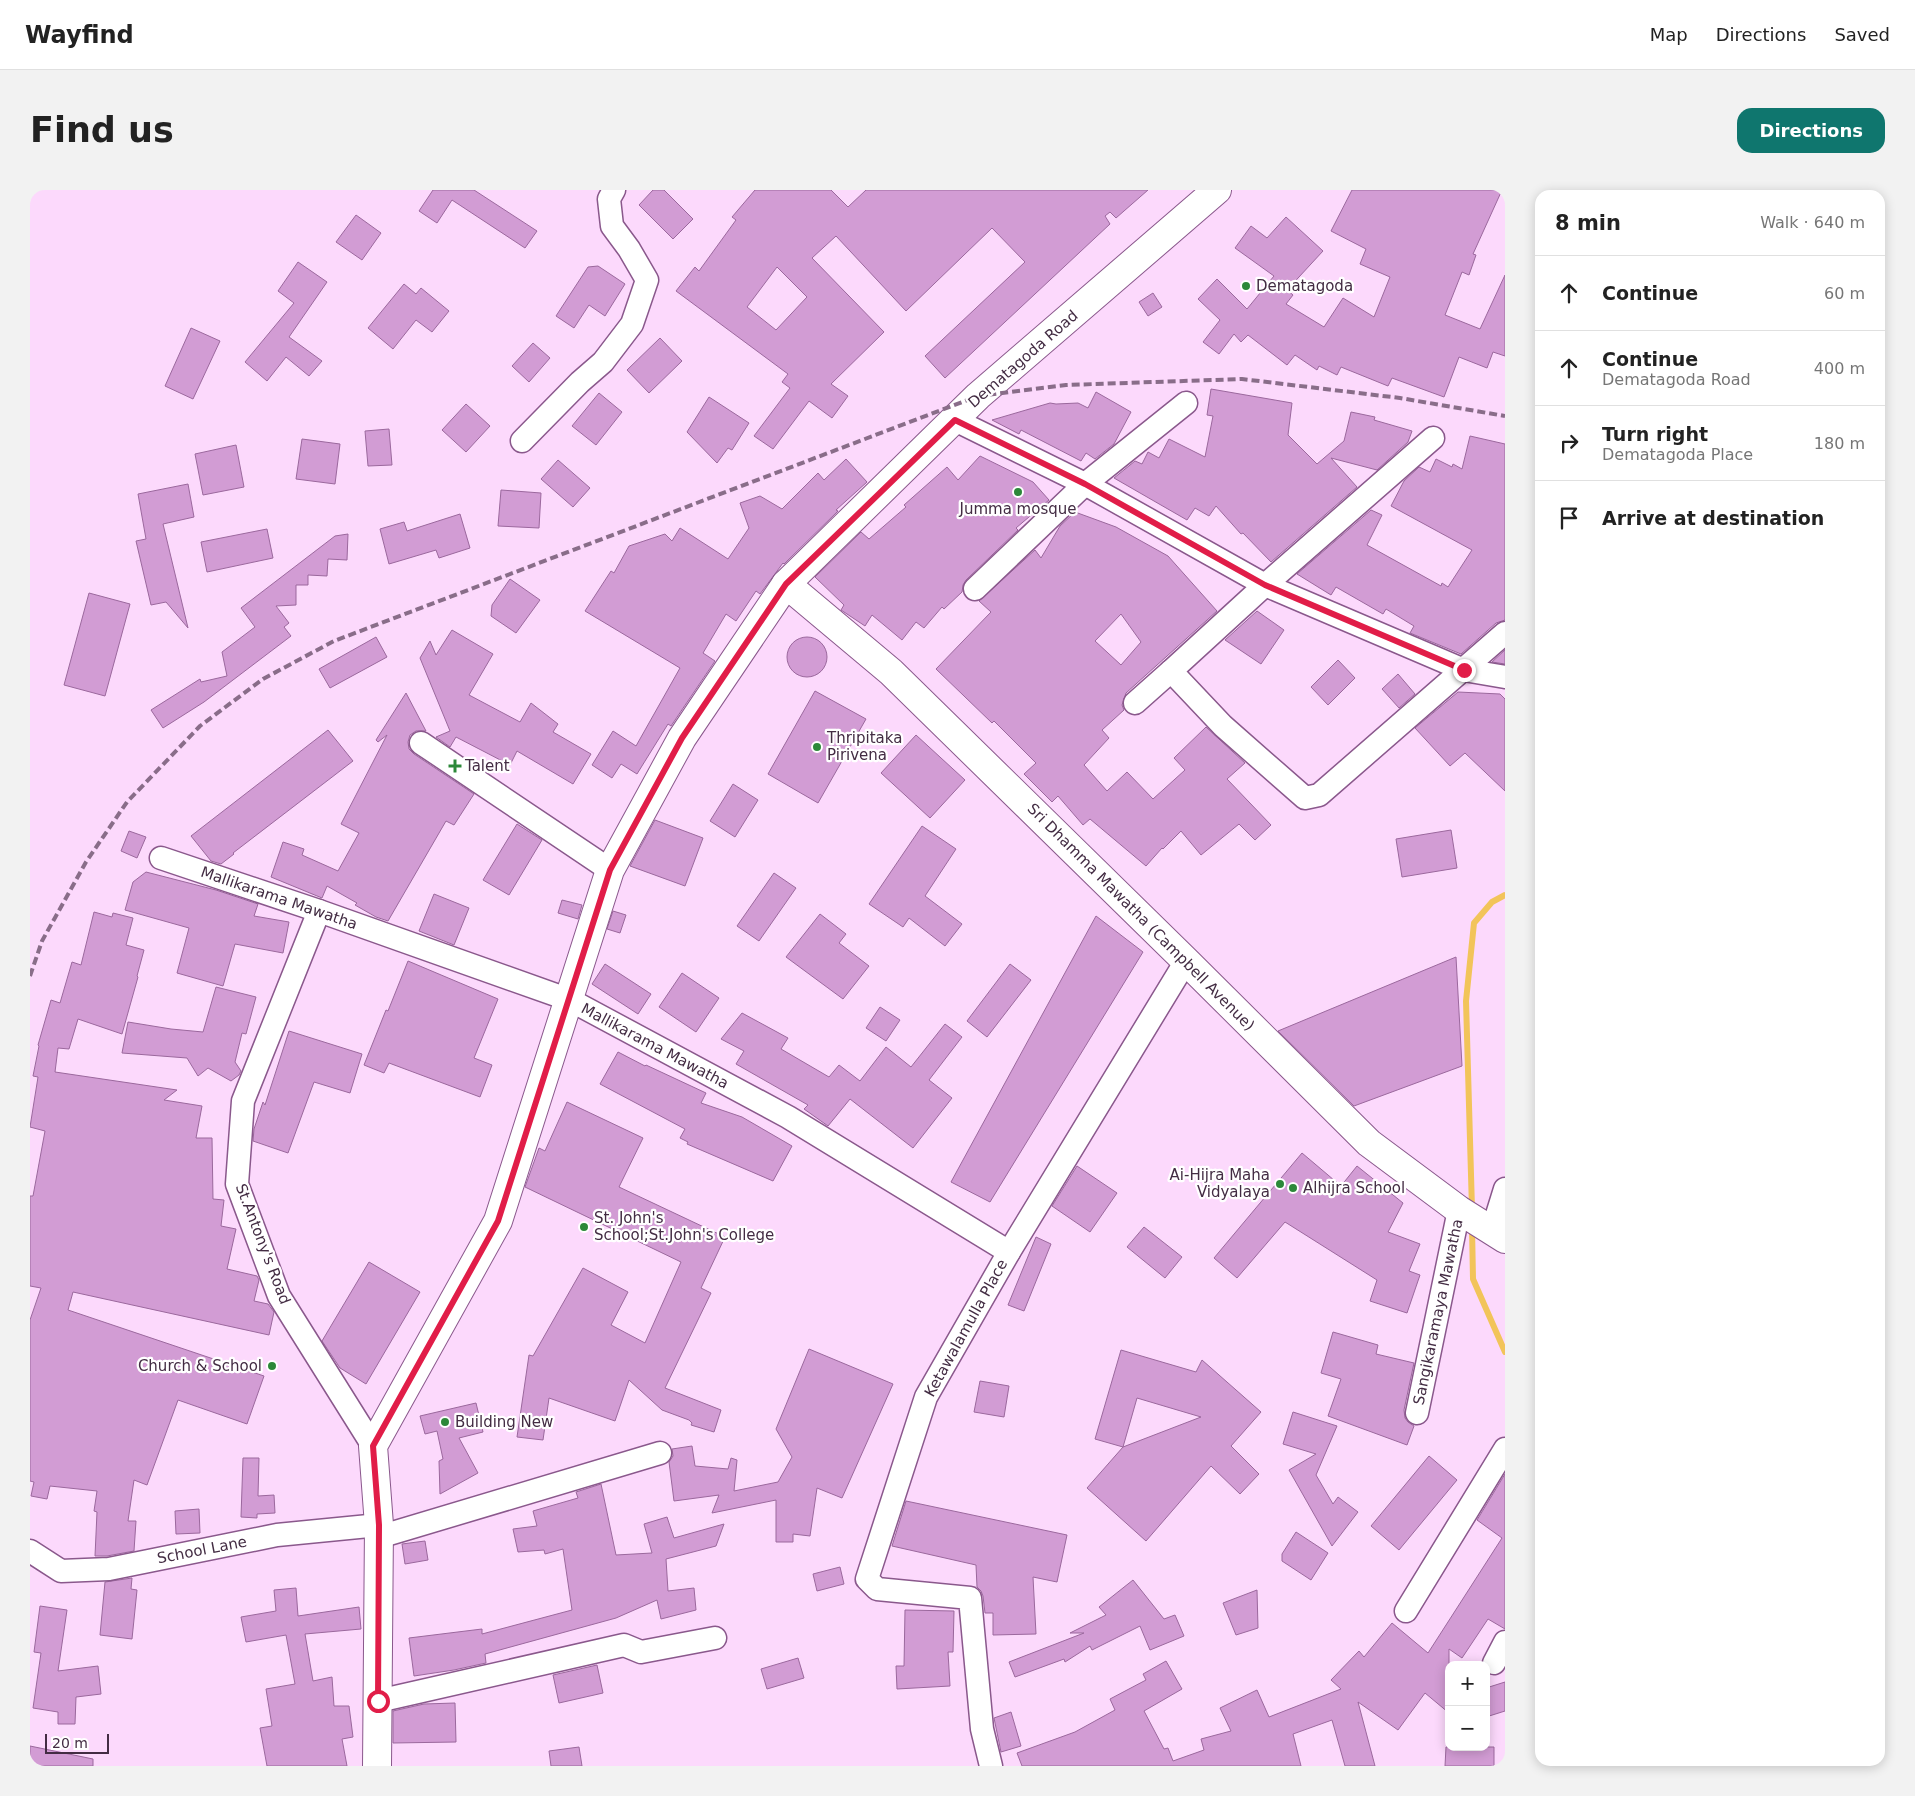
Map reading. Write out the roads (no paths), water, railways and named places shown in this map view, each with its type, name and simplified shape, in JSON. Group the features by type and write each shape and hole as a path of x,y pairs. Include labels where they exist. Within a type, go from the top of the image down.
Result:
{"main road":[{"name":"Dematagoda Road","path":"373,1446 498,1221 610,870 682,738 786,584 978,396 1217,190"},
{"name":"Sri Dhamma Mawatha (Campbell Avenue)","path":"786,584 891,672 1369,1143 1479,1223"},
{"path":"373,1446 379,1531 377,1766"}],"street":[{"path":"522,441 580,382 604,362 632,324 648,280 612,226 609,199 614,190"},
{"path":"975,589 1085,484 1186,403"},
{"path":"955,420 1085,484 1265,585 1464,670 1505,677"},
{"path":"1135,703 1265,585 1433,438"},
{"path":"1171,671 1223,726 1305,798 1319,795 1505,633"},
{"path":"421,743 610,870"},
{"name":"Mallikarama Mawatha","path":"161,858 570,1000 788,1117 1008,1252"},
{"name":"St.Antony's Road","path":"318,911 243,1101 237,1184 279,1296 373,1446"},
{"name":"Ketawalamulla Place","path":"991,1766 982,1729 970,1598 877,1589 867,1580 926,1397 1008,1252 1186,961"},
{"name":"Sangikaramaya Mawatha","path":"1417,1413 1479,1223 1505,1189"},
{"path":"1406,1611 1505,1449"},
{"name":"School Lane","path":"30,1551 62,1571 109,1569 277,1536 379,1531 660,1453"},
{"path":"378,1701 624,1645 641,1652 715,1638"},
{"path":"1494,1663 1505,1642"}],"waterway":[{"path":"1472,1209 1466,1001 1474,923 1492,902 1505,895"},
{"path":"1472,1227 1473,1279 1505,1352"}],"railway":[{"path":"30,976 42,941 86,862 127,802 200,726 263,679 334,641 978,396 1066,385 1242,379 1400,398 1505,416"}],"place":[{"name":"Dematagoda","path":"1246,286"},
{"name":"Jumma mosque","path":"1018,492"},
{"name":"Thripitaka Pirivena","path":"817,747"},
{"name":"Talent","path":"455,766"},
{"name":"Ai-Hijra Maha Vidyalaya","path":"1280,1184"},
{"name":"Alhijra School","path":"1293,1188"},
{"name":"St. John's School;St.John's College","path":"584,1227"},
{"name":"Church & School","path":"272,1366"},
{"name":"Building New","path":"445,1422"}]}
